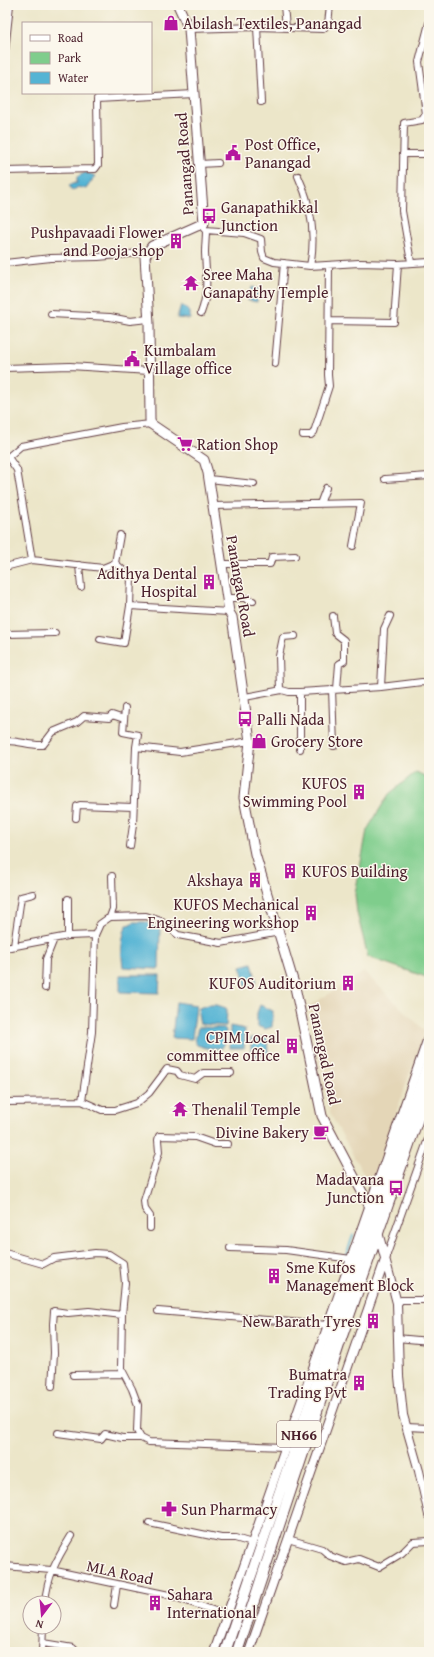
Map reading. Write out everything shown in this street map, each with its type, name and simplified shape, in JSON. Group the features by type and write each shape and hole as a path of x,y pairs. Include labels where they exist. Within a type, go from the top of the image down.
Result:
{"highway":[{"name":"NH66","path":"225,1652 429,1061"},
{"name":"NH66","path":"237,1652 378,1232 429,1087"},
{"path":"374,1217 378,1232"}],"main road":[{"name":"Panangad Road","path":"145,256 152,246 205,227 189,28 178,5"},
{"path":"145,256 151,424"},
{"name":"Panangad Road","path":"151,424 204,460 209,480 226,598 229,612 232,617 245,697 250,741 244,798 255,854 280,932 295,987 322,1116 374,1217"}],"street":[{"path":"5,51 10,5"},
{"path":"284,5 286,28"},
{"path":"189,28 257,27 323,29 328,24 330,5"},
{"path":"348,5 360,5"},
{"path":"428,5 429,10"},
{"path":"411,262 402,211 404,123 422,120 426,114 426,98 419,62 429,23"},
{"path":"257,27 261,102"},
{"path":"5,171 95,169 98,165 97,99 116,95 194,94"},
{"path":"404,154 429,154"},
{"path":"199,164 218,163"},
{"path":"298,176 309,210 313,249 310,266"},
{"path":"201,313 206,300 207,267 205,254 205,227 244,233 260,240 264,258 274,262 310,266 359,263 398,264 429,262"},
{"path":"5,263 51,258 98,257 140,253 145,256"},
{"path":"275,364 284,263"},
{"path":"329,322 394,322 398,264"},
{"path":"303,435 311,435 314,432 329,386 329,265"},
{"path":"51,314 110,317 130,321 148,319"},
{"path":"8,375 6,368 70,366 149,371"},
{"path":"32,560 17,470 6,457 21,446 122,427 151,424"},
{"path":"385,479 429,476"},
{"path":"209,480 254,484"},
{"path":"320,504 326,488"},
{"path":"213,506 361,503 353,546"},
{"path":"115,563 120,535"},
{"path":"221,564 270,564 272,557 295,556"},
{"path":"5,566 32,560 103,568 115,563"},
{"path":"104,642 124,643 130,606 131,577 115,563"},
{"path":"79,565 81,587"},
{"path":"226,598 246,598 247,600 253,601"},
{"path":"130,606 229,612"},
{"path":"333,616 335,633 344,640 344,661 339,664 335,689 334,746"},
{"path":"382,687 384,629 390,616"},
{"path":"5,634 55,633"},
{"path":"280,690 279,656 283,637 295,636"},
{"path":"245,697 280,690 300,692 382,687 422,682 429,683"},
{"path":"300,692 300,749"},
{"path":"125,708 124,733 138,735 136,747 133,825 130,846"},
{"path":"5,741 13,740 36,746 42,745 54,732 77,722 84,716 109,718 112,715 124,719"},
{"path":"136,747 180,752 250,741"},
{"path":"76,818 77,806 80,805 133,807"},
{"path":"110,917 113,909 112,876"},
{"path":"14,946 21,897 33,894"},
{"path":"68,899 68,936"},
{"path":"82,1101 92,1032 95,935 100,924 110,917 146,916 161,921 178,935 221,943 280,932"},
{"path":"5,948 54,938 95,935"},
{"path":"45,988 46,959 54,938"},
{"path":"214,1652 429,1036"},
{"path":"5,1102 82,1101 102,1110 114,1110 137,1103 149,1093 167,1069 177,1071 180,1075 195,1079 203,1073 231,1073"},
{"path":"150,1228 150,1216 145,1209 144,1201 160,1152 158,1140 159,1136 195,1137 215,1144 228,1144"},
{"path":"249,1652 429,1136"},
{"path":"378,1232 386,1257 397,1305 399,1376 403,1415 420,1470 429,1515"},
{"path":"230,1248 286,1250 351,1260"},
{"path":"5,1253 43,1264 54,1258 95,1253 109,1254 123,1263 125,1267 125,1283 122,1315 121,1368 132,1388 138,1405 137,1432 141,1438"},
{"path":"397,1305 401,1300 429,1300"},
{"path":"52,1386 54,1353 52,1324 54,1311 68,1313 89,1311 122,1315"},
{"path":"158,1311 328,1325"},
{"path":"397,1338 429,1341"},
{"path":"73,1375 124,1374"},
{"path":"406,1427 429,1428"},
{"path":"58,1433 100,1439 105,1434 122,1438 141,1438 149,1442 285,1447"},
{"path":"150,1524 221,1538 235,1538 252,1543"},
{"path":"46,1595 51,1570 70,1536"},
{"path":"288,1539 322,1549 330,1556 346,1562 359,1559 379,1567 402,1553 413,1542 429,1541"},
{"name":"MLA Road","path":"5,1566 51,1570 169,1595 227,1615"},
{"path":"114,1605 117,1585"},
{"path":"42,1652 43,1635"},
{"path":"43,1643 73,1648 77,1652"}],"shaded area":[{"path":"364,972 425,1031 370,1186 330,1113 308,1007"}],"green space":[{"path":"416,772 429,778 429,978 368,957 357,913 355,894 367,830 389,794"}],"water":[{"path":"86,172 95,176 86,189 78,187 72,191 69,185 77,183 77,177"},
{"path":"252,287 261,290 257,294 257,302 247,300 250,296"},
{"path":"181,305 190,312 190,319 177,318"},
{"path":"134,922 146,922 160,928 159,969 123,967 122,946 124,931 126,926"},
{"path":"252,963 257,983 246,987 241,966"},
{"path":"120,975 160,975 159,993 120,992"},
{"path":"176,1002 196,1005 192,1039 172,1038"},
{"path":"207,1005 217,1005 226,1008 226,1026 200,1024 198,1013 199,1008"},
{"path":"260,1005 273,1011 272,1027 265,1029 257,1026 257,1013"},
{"path":"230,1026 245,1029 244,1048 230,1048"},
{"path":"198,1027 224,1028 226,1030 226,1041 222,1048 207,1048 197,1045 195,1042"},
{"path":"267,1037 268,1054 251,1057 251,1038"}],"waterway":[{"path":"346,1257 353,1235"}],"place":[{"name":"Abilash Textiles, Panangad","path":"171,23"},
{"name":"Post Office, Panangad","path":"233,153"},
{"name":"Ganapathikkal Junction","path":"209,216"},
{"name":"Pushpavaadi Flower and Pooja shop","path":"176,241"},
{"name":"Sree Maha Ganapathy Temple","path":"191,283"},
{"name":"Kumbalam Village office","path":"132,359"},
{"name":"Ration Shop","path":"185,444"},
{"name":"Adithya Dental Hospital","path":"209,582"},
{"name":"Palli Nada","path":"245,719"},
{"name":"Grocery Store","path":"259,741"},
{"name":"KUFOS Swimming Pool","path":"359,792"},
{"name":"KUFOS Building","path":"290,871"},
{"name":"Akshaya","path":"255,880"},
{"name":"KUFOS Mechanical Engineering workshop","path":"311,913"},
{"name":"KUFOS Auditorium","path":"348,983"},
{"name":"CPIM Local committee office","path":"292,1046"},
{"name":"Thenalil Temple","path":"180,1109"},
{"name":"Divine Bakery","path":"321,1132"},
{"name":"Madavana Junction","path":"396,1188"},
{"name":"Sme Kufos Management Block","path":"274,1276"},
{"name":"New Barath Tyres","path":"373,1321"},
{"name":"Bumatra Trading Pvt","path":"359,1383"},
{"name":"Sun Pharmacy","path":"169,1509"},
{"name":"Sahara International","path":"155,1603"}]}
